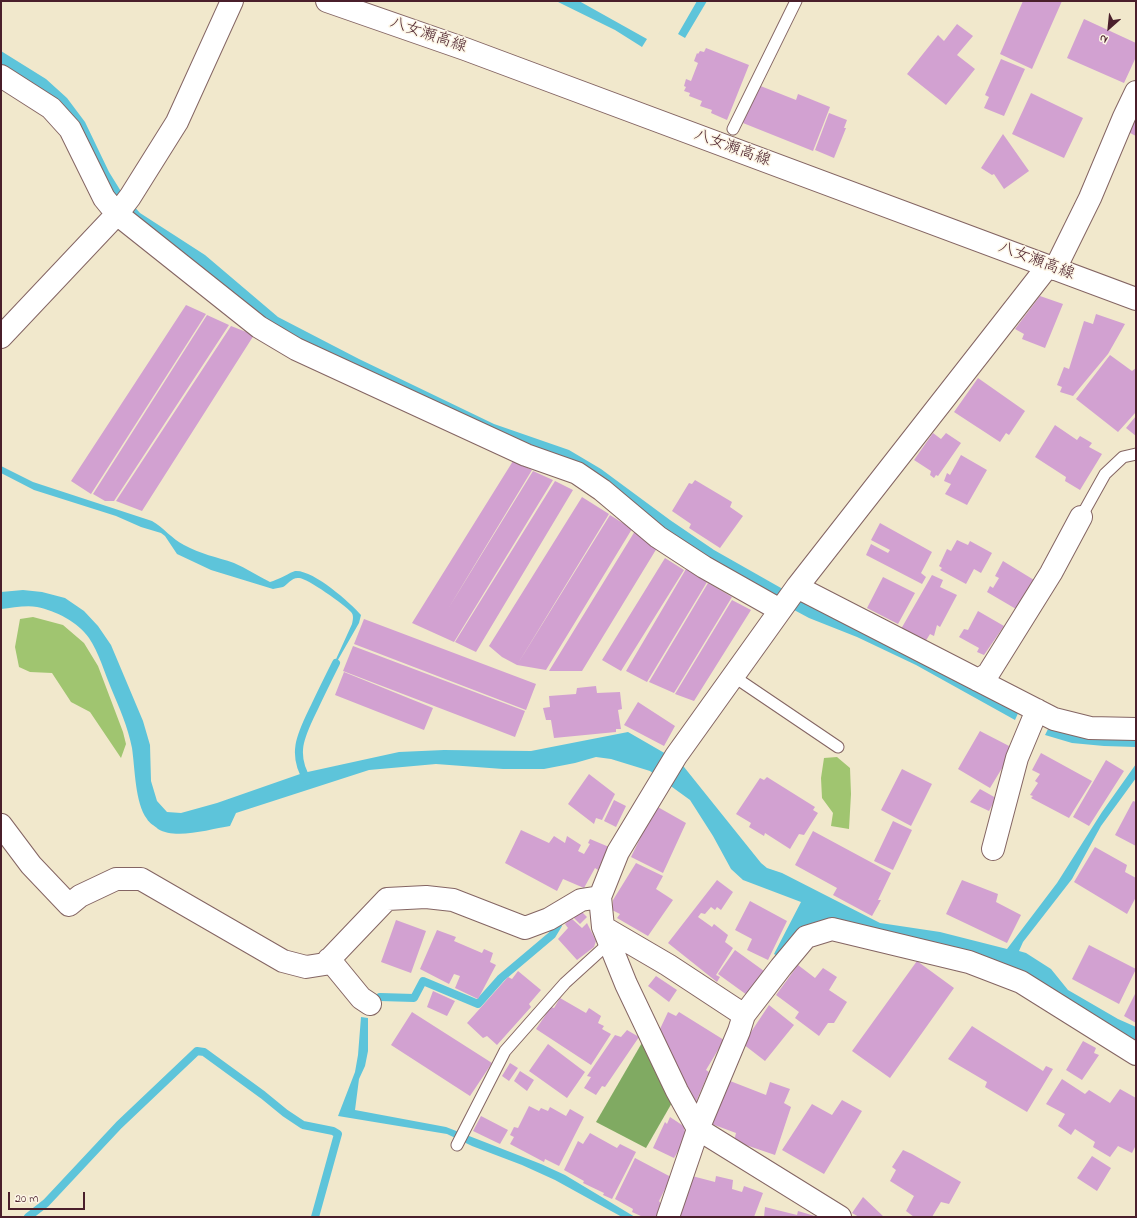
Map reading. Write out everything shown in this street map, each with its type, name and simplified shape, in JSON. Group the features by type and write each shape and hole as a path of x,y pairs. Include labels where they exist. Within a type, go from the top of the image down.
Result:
{"street":[{"path":"1,337 122,207 177,122 232,1"},
{"name":"八女瀬高線","path":"327,1 465,49 1136,299"},
{"path":"1,76 51,108 70,129 104,198 122,207 259,327 296,349 518,452 577,473 602,490 658,537 704,567 788,599 978,680 1054,719 1090,728 1136,729"},
{"path":"840,1217 698,1129 677,1091 626,984 606,935 600,897 618,852 676,756 788,599 1052,267 1090,198 1136,92"},
{"path":"978,680 988,674 1051,573 1081,517"},
{"path":"993,849 1017,758 1037,710"},
{"path":"1,825 31,865 70,905 80,896 116,879 141,879 283,961 306,966 325,964 386,899 426,897 453,900 525,928 549,919 581,900 600,897"},
{"path":"668,1217 698,1129 739,1031 744,1015 806,937 832,929 970,962 1021,982 1136,1054"},
{"path":"606,935 668,965 744,1015"},
{"path":"329,960 361,998 370,1004"}],"lane":[{"path":"733,129 796,1"},
{"path":"1081,517 1105,474 1123,457 1136,454"},
{"path":"733,676 838,747"},
{"path":"458,1143 505,1051 606,935"}],"green space":[{"path":"33,617 63,625 84,643 98,666 123,732 126,744 121,758 90,712 71,702 52,673 30,672 19,667 15,647 20,619"},
{"path":"837,757 850,768 851,794 849,829 831,826 833,813 822,798 821,778 824,758"},
{"path":"643,1041 673,1101 646,1148 596,1122"}],"water":[{"path":"556,1 579,1 647,39 642,47 615,30"},
{"path":"697,1 707,1 685,38 678,34"},
{"path":"1,51 46,79 67,98 85,122 109,172 122,193 140,213 205,255 278,317 359,359 494,424 569,450 601,469 670,520 714,550 781,588 808,606 817,608 1020,709 1015,720 916,665 857,637 809,618 770,597 631,508 260,320 128,217 55,103 1,67"},
{"path":"1,466 33,482 152,521 184,545 202,553 234,563 270,582 295,571 311,575 330,587 356,609 361,615 359,623 331,672 352,624 353,616 352,613 334,598 317,587 303,579 297,578 283,587 273,589 211,570 177,554 165,536 161,533 141,527 116,516 34,490 1,473"},
{"path":"23,590 42,592 65,598 84,611 98,626 111,645 143,721 150,745 151,781 157,801 167,812 181,813 217,803 303,773 399,752 444,750 531,751 628,732 680,762 761,863 767,868 782,873 880,923 940,932 1007,949 1057,883 1102,812 1136,764 1136,778 1101,826 1072,879 1023,942 1019,951 1026,953 1051,969 1068,990 1118,1019 1136,1027 1136,1048 1079,1013 847,927 780,958 774,954 801,902 743,880 731,869 713,836 690,800 650,771 611,759 596,757 544,769 503,769 436,764 369,770 236,813 230,826 183,834 165,832 158,829 151,823 143,812 136,785 132,748 128,732 93,644 84,632 73,622 52,611 33,606 1,609 1,592"},
{"path":"1050,725 1136,737 1136,747 1072,743 1045,735"},
{"path":"361,1017 368,1018 368,1051 365,1066 359,1079 355,1110 446,1127 541,1164 565,1175 635,1217 622,1217 555,1180 522,1165 472,1146 447,1134 338,1116 355,1072"}],"building":[{"path":"1023,1 1062,1 1032,69 1000,54"},
{"path":"1084,19 1136,43 1136,57 1124,83 1067,58"},
{"path":"957,24 973,36 957,55 975,69 946,105 907,74 938,35 944,41"},
{"path":"706,48 749,65 727,120 711,113 712,110 700,106 702,101 689,96 690,93 684,91 686,87 684,86 686,79 691,81 698,63 694,61 697,53 698,54 700,51 704,52"},
{"path":"1001,59 1025,69 1004,116 984,108 989,97 985,95"},
{"path":"758,85 796,100 798,94 830,107 813,151 743,123"},
{"path":"1031,93 1083,118 1064,158 1012,134"},
{"path":"829,113 847,120 844,128 846,128 834,158 815,150"},
{"path":"1136,117 1136,136 1128,132"},
{"path":"1003,134 1029,171 1004,189 994,174 992,175 981,168"},
{"path":"1040,296 1063,304 1045,348 1022,339 1024,334 1015,329"},
{"path":"186,305 206,314 91,494 71,481"},
{"path":"1096,314 1125,324 1108,354 1073,396 1060,392 1062,387 1057,385 1064,367 1069,369 1084,321 1093,324"},
{"path":"207,315 229,325 114,501 105,501 93,494"},
{"path":"231,326 254,335 142,511 116,501"},
{"path":"1110,355 1132,371 1136,368 1136,412 1118,432 1076,399"},
{"path":"978,378 1025,411 1009,435 1006,433 1000,442 954,412"},
{"path":"1136,416 1136,436 1126,428"},
{"path":"1055,425 1077,440 1080,436 1092,443 1089,447 1102,454 1080,490 1065,481 1066,477 1035,457"},
{"path":"933,433 941,439 946,433 961,443 938,476 936,475 934,478 930,475 931,471 914,460"},
{"path":"961,455 987,470 967,505 945,494 951,484 944,481 947,473 950,475"},
{"path":"513,461 532,470 448,609 533,471 553,480 454,642 412,623"},
{"path":"695,480 732,502 730,507 743,516 720,548 689,528 691,524 672,511 689,483 692,484"},
{"path":"555,481 573,490 476,652 455,642"},
{"path":"582,497 609,514 517,665 502,657 489,646"},
{"path":"610,515 632,529 546,670 517,665"},
{"path":"880,523 932,552 921,573 926,577 922,584 866,555 871,544 888,553 890,550 871,540"},
{"path":"635,531 657,548 582,671 549,671"},
{"path":"957,540 968,545 970,541 992,553 981,573 974,569 966,584 940,570 942,568 939,566 947,549 951,551"},
{"path":"665,558 684,570 621,671 602,660"},
{"path":"1003,561 1034,580 1016,609 987,592 990,586 993,588 999,578 995,576"},
{"path":"686,569 707,582 647,682 626,671"},
{"path":"932,575 943,580 940,587 957,595 940,627 937,625 934,636 930,634 925,642 901,629"},
{"path":"883,577 915,593 898,624 867,608"},
{"path":"708,583 732,597 674,693 649,682"},
{"path":"732,600 751,610 694,701 675,694"},
{"path":"978,611 1004,626 984,655 977,652 979,648 959,637 964,629 968,630"},
{"path":"364,619 536,684 526,710 354,644"},
{"path":"353,646 525,711 515,737 343,671"},
{"path":"344,672 433,708 424,730 335,695"},
{"path":"596,686 597,693 620,692 622,709 618,710 621,729 616,729 616,732 554,738 551,720 546,720 543,708 550,707 549,696 576,694 577,688"},
{"path":"638,702 675,726 664,746 624,725"},
{"path":"980,731 1011,747 1010,755 990,788 958,769"},
{"path":"1041,753 1092,781 1069,818 1031,798 1033,796 1030,795 1038,783 1035,781 1040,774 1032,770"},
{"path":"1106,760 1124,771 1089,826 1073,817"},
{"path":"902,769 932,784 911,826 881,810"},
{"path":"589,774 615,794 602,820 596,818 594,824 568,804"},
{"path":"767,777 815,807 813,810 818,813 804,835 799,834 790,849 765,833 764,836 749,827 751,823 736,814 760,778 764,780"},
{"path":"980,789 996,798 989,811 970,802"},
{"path":"614,800 626,806 616,827 604,821"},
{"path":"1133,801 1136,802 1136,846 1115,835"},
{"path":"656,806 686,823 663,873 631,857"},
{"path":"893,821 912,830 893,870 874,861"},
{"path":"521,830 549,843 554,836 565,843 567,836 581,845 578,851 584,854 590,844 588,843 590,839 609,847 598,870 595,868 584,888 563,879 557,891 505,863"},
{"path":"813,831 891,873 878,900 881,900 872,916 833,895 837,888 795,865"},
{"path":"1095,847 1127,865 1125,872 1136,878 1136,897 1127,914 1074,882"},
{"path":"636,863 663,876 656,889 673,900 648,936 617,918 620,914 612,910 613,900"},
{"path":"717,880 733,892 721,910 717,907 715,910 711,907 705,914 701,913 698,917 712,927 714,924 728,935 725,942 733,948 716,975 720,977 717,982 668,943"},
{"path":"962,880 998,894 996,902 1021,915 1007,943 946,914"},
{"path":"750,901 787,921 768,960 747,950 752,939 735,930"},
{"path":"580,910 587,917 580,924 573,917"},
{"path":"571,918 582,928 587,923 596,941 594,947 577,960 558,939 568,928 565,924"},
{"path":"396,920 426,931 411,973 381,962"},
{"path":"437,930 456,937 454,941 482,953 484,949 493,953 490,962 496,965 478,999 455,988 460,976 454,974 449,984 420,969"},
{"path":"1089,945 1136,969 1119,1004 1072,979"},
{"path":"735,950 764,971 747,995 718,974"},
{"path":"917,961 954,988 890,1078 852,1051"},
{"path":"798,965 815,978 823,968 837,977 829,990 847,1002 834,1023 828,1023 819,1036 795,1018 799,1012 776,995"},
{"path":"518,971 541,990 529,1004 531,1007 497,1045 487,1036 483,1038 467,1023 508,977 512,979"},
{"path":"656,976 677,990 669,1002 648,986"},
{"path":"433,991 455,1001 447,1016 427,1007"},
{"path":"1136,992 1136,1023 1124,1016"},
{"path":"560,998 586,1013 589,1008 601,1016 598,1023 604,1026 602,1029 611,1034 591,1065 536,1029 551,1007 554,1008"},
{"path":"769,1005 794,1025 765,1061 743,1044"},
{"path":"412,1012 492,1063 470,1096 391,1045"},
{"path":"668,1012 676,1016 679,1012 724,1040 706,1070 709,1072 695,1104 660,1029"},
{"path":"972,1026 1043,1071 1046,1066 1053,1069 1027,1112 985,1087 987,1082 948,1059"},
{"path":"627,1030 639,1037 605,1087 602,1086 596,1095 584,1088 591,1077 587,1076 615,1035 621,1037"},
{"path":"1083,1041 1096,1048 1094,1053 1099,1055 1082,1080 1066,1070"},
{"path":"548,1044 585,1072 567,1098 529,1071"},
{"path":"510,1063 518,1068 509,1081 502,1076"},
{"path":"520,1071 534,1080 527,1091 514,1081"},
{"path":"725,1079 766,1095 770,1082 790,1089 784,1103 791,1107 775,1155 734,1141 736,1133 709,1123"},
{"path":"1062,1079 1085,1094 1089,1090 1110,1103 1120,1089 1136,1098 1136,1145 1132,1153 1118,1146 1110,1157 1093,1147 1095,1142 1075,1129 1071,1135 1058,1126 1065,1114 1046,1104"},
{"path":"842,1100 862,1111 824,1174 782,1150 812,1104 832,1115"},
{"path":"529,1106 539,1111 541,1108 548,1111 550,1107 566,1116 570,1109 584,1117 559,1166 545,1159 544,1162 510,1144 514,1137 510,1135 514,1127 518,1128"},
{"path":"481,1116 508,1130 500,1144 473,1131"},
{"path":"670,1117 685,1127 684,1130 689,1133 674,1158 653,1148 665,1122 667,1124"},
{"path":"590,1133 617,1148 620,1144 636,1152 612,1199 603,1195 604,1193 583,1183 584,1181 564,1170 578,1141 583,1144"},
{"path":"903,1150 961,1182 949,1204 941,1202 932,1217 914,1217 906,1211 914,1196 890,1181 896,1170 892,1167"},
{"path":"1092,1156 1111,1168 1097,1191 1077,1178"},
{"path":"635,1158 671,1177 659,1201 662,1206 656,1217 643,1217 632,1212 633,1209 615,1199"},
{"path":"692,1176 715,1182 716,1176 733,1180 732,1189 742,1192 744,1186 763,1193 754,1217 679,1217"},
{"path":"863,1197 884,1217 859,1217 852,1213"},
{"path":"765,1207 797,1215 798,1211 818,1217 764,1217"}],"waterway":[{"path":"308,781 300,761 299,752 302,734 336,663"},
{"path":"380,997 414,998 423,981 478,1004 501,978 552,935 558,925"},
{"path":"28,1217 46,1203 119,1125 197,1051 204,1052 303,1125 333,1131 338,1134 315,1217"}]}
